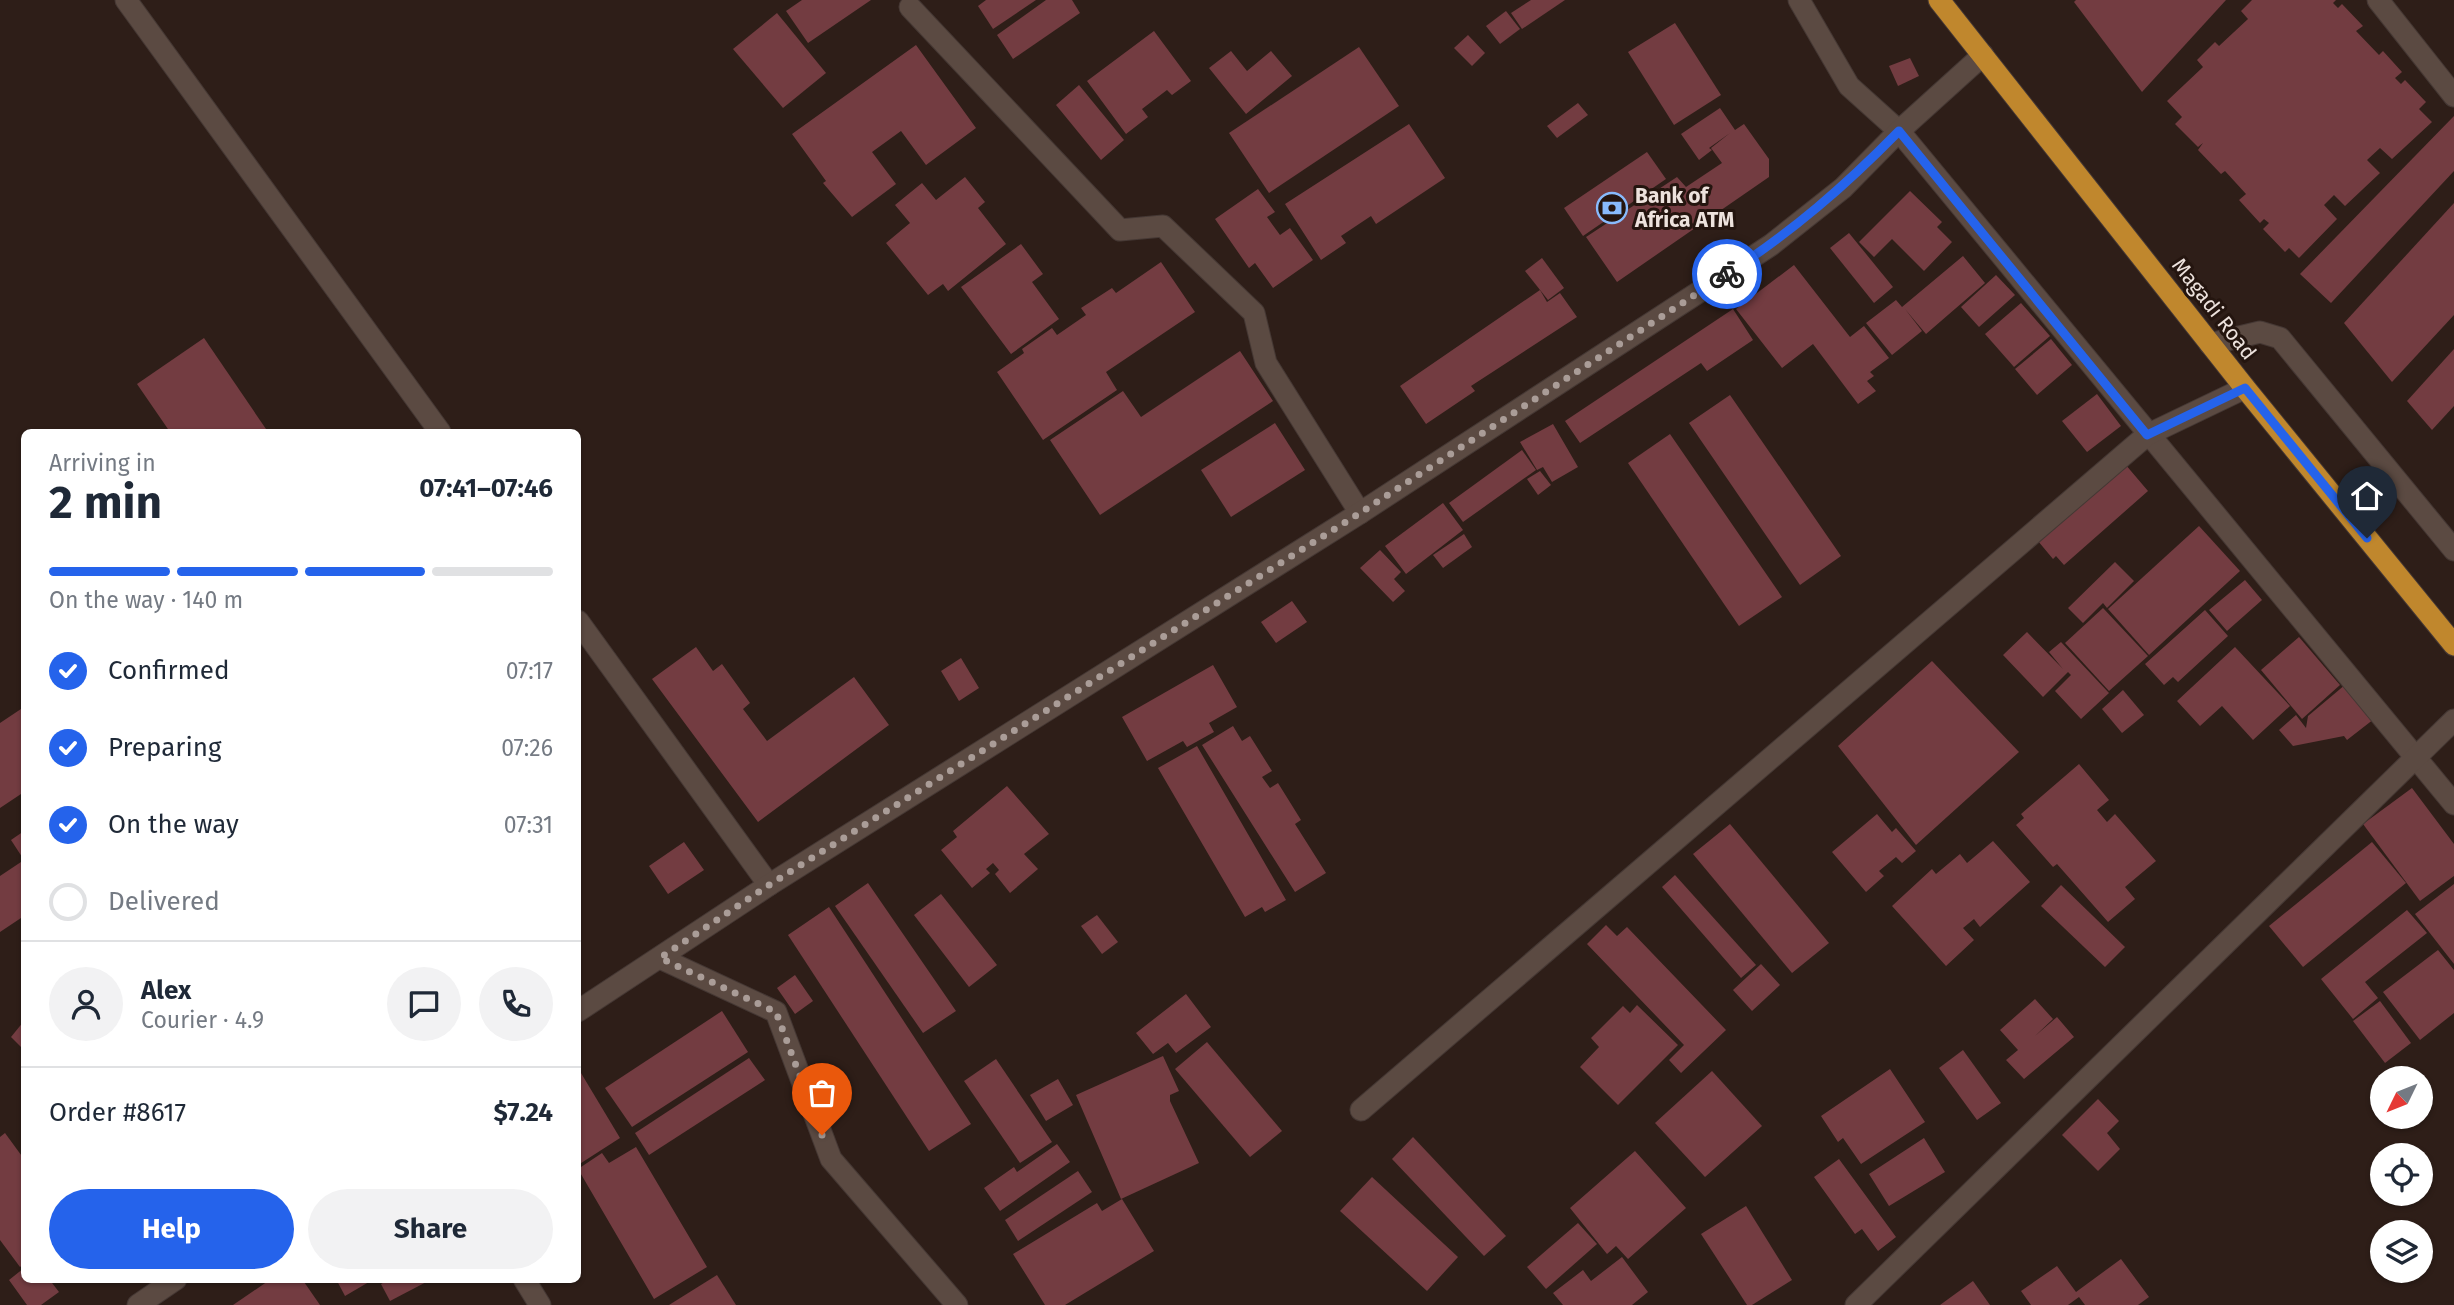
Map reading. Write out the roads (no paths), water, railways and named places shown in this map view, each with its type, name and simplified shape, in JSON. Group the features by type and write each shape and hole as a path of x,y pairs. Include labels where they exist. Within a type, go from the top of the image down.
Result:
{"highway":[{"name":"Magadi Road","path":"1938,0 2245,388 2454,645"}],"street":[{"path":"126,0 438,429"},
{"path":"1799,0 1849,86 1899,131 2454,804"},
{"path":"2378,0 2454,96"},
{"path":"910,7 1120,230 1163,226 1254,313 1266,363 1360,513"},
{"path":"581,1009 769,885 1360,513 1771,245 1843,188 1899,131 1983,55"},
{"path":"2210,344 2260,332 2280,338 2454,550"},
{"path":"1361,1110 2147,435 2245,388"},
{"path":"581,625 769,885"},
{"path":"1856,1305 2414,756 2454,720"},
{"path":"660,958 776,1012 831,1159 957,1305"},
{"path":"138,1305 170,1283"},
{"path":"526,1283 540,1305"}],"place":[{"name":"Bank of Africa ATM","path":"1612,208"}]}
